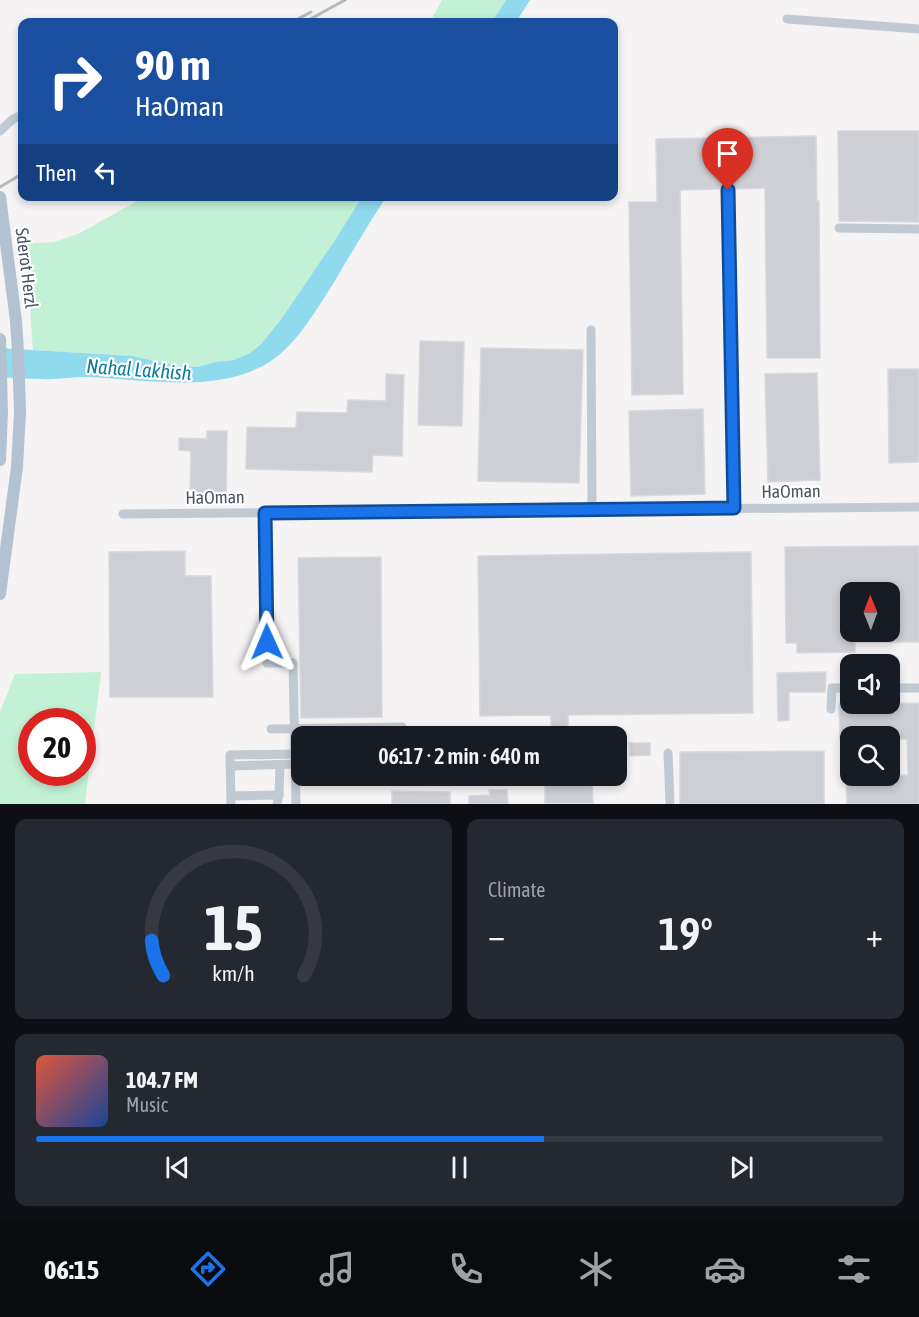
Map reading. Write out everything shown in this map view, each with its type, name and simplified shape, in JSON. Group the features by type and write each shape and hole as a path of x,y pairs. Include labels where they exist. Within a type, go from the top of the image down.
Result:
{"main road":[{"name":"Sderot Herzl","path":"0,197 16,321 19,390 17,467 0,594"},
{"path":"0,339 2,412 0,460"}],"street":[{"path":"787,19 919,29"},
{"path":"0,131 18,117"},
{"path":"728,190 734,508"},
{"path":"839,228 919,229"},
{"path":"591,330 592,510"},
{"name":"HaOman","path":"123,514 919,507"},
{"path":"265,513 267,663 293,663 294,726"},
{"path":"831,709 832,688 840,688"},
{"path":"900,688 919,688"},
{"path":"271,729 291,729"},
{"path":"668,753 670,804"},
{"path":"280,765 278,800 231,800 230,754 291,754"},
{"path":"230,766 291,764"},
{"path":"296,786 296,804"}],"green space":[{"path":"442,0 506,0 495,18 432,18"},
{"path":"137,201 359,201 282,318 262,343 250,353 234,360 197,367 178,366 132,356 33,350 29,296 21,244 54,242 80,233"},
{"path":"101,672 96,713 96,708 18,708 18,786 87,786 85,804 0,804 0,712 15,674"}],"water":[{"path":"506,0 530,0 519,18 495,18"},
{"name":"Nahal Lakhish","path":"359,201 384,201 299,334 271,361 251,372 205,382 157,382 87,377 47,379 0,377 0,348 132,356 178,366 197,367 234,360 250,353 262,343 282,318"}],"building":[{"path":"838,131 919,131 919,222 839,221"},
{"path":"816,136 817,201 819,201 820,358 767,358 765,188 735,189 732,184 727,183 721,189 680,190 683,394 632,395 629,202 657,202 656,139"},
{"path":"420,341 464,342 462,426 418,425"},
{"path":"481,348 583,350 579,483 478,481"},
{"path":"888,369 919,369 919,462 889,463"},
{"path":"817,373 820,480 768,482 765,374"},
{"path":"386,374 404,375 402,456 373,455 372,472 246,469 247,427 296,428 297,412 347,413 348,400 386,401"},
{"path":"703,409 705,494 631,496 629,411"},
{"path":"207,431 227,431 226,496 190,495 191,451 179,450 179,438 207,439"},
{"path":"919,546 919,642 900,642 900,582 840,582 840,642 855,642 855,652 797,653 797,643 786,643 785,547"},
{"path":"185,551 185,576 211,576 213,697 110,697 109,552"},
{"path":"751,552 753,713 568,715 568,726 551,726 551,715 480,716 478,556"},
{"path":"381,557 382,717 301,718 298,558"},
{"path":"826,672 825,692 789,692 789,720 778,721 777,673"},
{"path":"900,703 919,703 919,804 847,804 846,786 900,786 900,775 908,775 907,739 900,739 900,726 840,726 840,740 839,704 840,714 900,714"},
{"path":"629,743 650,743 650,755 630,756"},
{"path":"824,751 824,804 680,804 680,752"},
{"path":"545,786 592,786 593,803 545,803"},
{"path":"489,790 507,790 508,804 469,804 469,796 490,795"},
{"path":"392,791 450,792 450,804 392,804"}],"railway":[{"path":"312,18 345,0"},
{"path":"300,18 311,12"},
{"path":"0,187 18,176"}],"route":[{"path":"267,642 265,513 734,508 728,190"}]}
